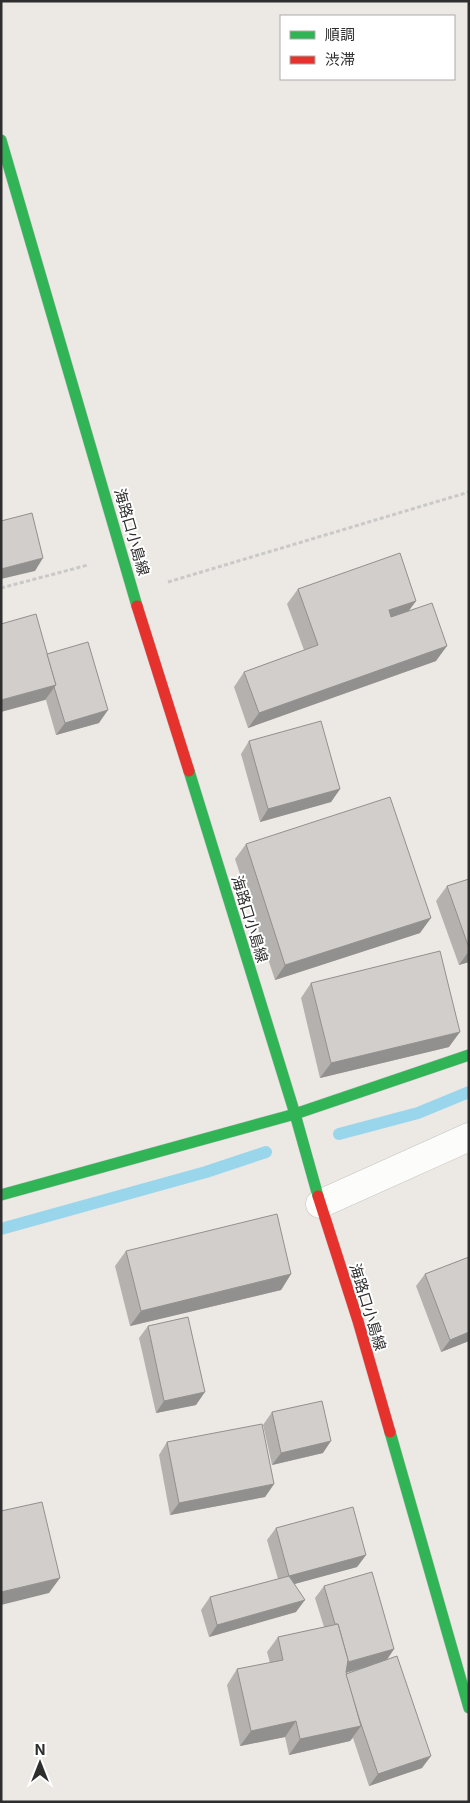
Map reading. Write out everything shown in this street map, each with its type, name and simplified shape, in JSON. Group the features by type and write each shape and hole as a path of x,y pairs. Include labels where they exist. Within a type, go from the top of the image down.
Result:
{"main road":[{"name":"海路口小島線","path":"1,140 106,492 122,556 295,1114 320,1204 358,1321 469,1708"},
{"path":"1,1195 295,1114 469,1054"}],"street":[{"path":"320,1204 469,1137"}],"path":[{"path":"134,592 469,492"},
{"path":"1,588 122,556"}],"building":[{"path":"32,513 43,558 1,569 1,521"},
{"path":"400,553 416,601 389,610 391,617 432,603 447,646 259,713 244,672 318,645 298,589"},
{"path":"36,614 56,685 1,700 1,624"},
{"path":"88,642 108,710 65,723 54,687 56,685 47,654"},
{"path":"321,721 340,789 268,809 249,741"},
{"path":"390,797 431,918 285,965 246,844"},
{"path":"469,879 469,948 447,886"},
{"path":"440,951 460,1032 331,1063 311,983"},
{"path":"277,1214 291,1274 141,1311 126,1251"},
{"path":"469,1257 469,1332 450,1340 425,1274"},
{"path":"188,1317 205,1392 164,1401 148,1326"},
{"path":"322,1401 331,1441 281,1453 272,1412"},
{"path":"262,1424 274,1484 179,1503 167,1442"},
{"path":"42,1502 60,1578 1,1592 1,1511"},
{"path":"353,1507 366,1555 289,1576 276,1528"},
{"path":"372,1572 394,1649 348,1662 338,1624 335,1624 324,1586"},
{"path":"289,1576 305,1600 217,1625 210,1597"},
{"path":"338,1624 348,1660 346,1672 361,1726 300,1739 296,1721 251,1731 237,1669 283,1660 278,1637"},
{"path":"397,1656 431,1756 378,1774 346,1674"}],"waterway":[{"path":"339,1134 418,1113 469,1092"},
{"path":"1,1229 206,1172 266,1152"}],"traffic: fast":[{"path":"1,140 137,606"},
{"path":"189,771 295,1114 318,1196"},
{"path":"1,1195 295,1114 469,1055"},
{"path":"390,1432 469,1708"}],"traffic: jam":[{"path":"137,606 189,771"},
{"path":"318,1196 358,1321 390,1432"}]}
